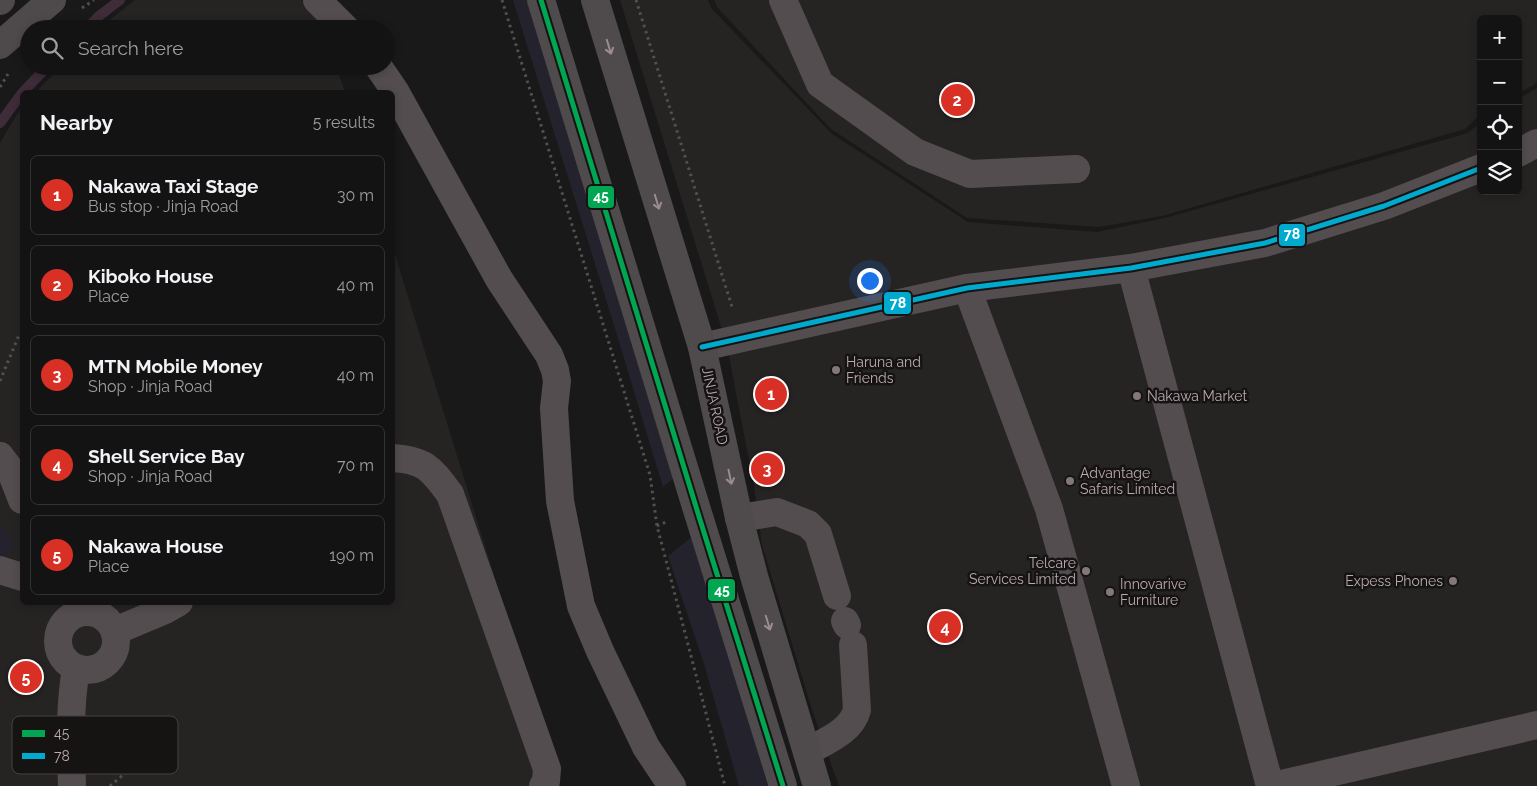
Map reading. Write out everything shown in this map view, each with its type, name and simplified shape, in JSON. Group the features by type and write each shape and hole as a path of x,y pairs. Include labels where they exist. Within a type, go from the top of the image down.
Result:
{"highway":[{"path":"541,0 696,510 783,786"},
{"name":"JINJA ROAD","path":"595,0 702,347 739,518 754,576 817,786"}],"main road":[{"path":"29,20 52,0"},
{"path":"0,45 20,28"}],"street":[{"path":"317,0 337,20"},
{"path":"783,0 820,84 915,152 970,174 1076,169"},
{"path":"384,75 394,90"},
{"path":"395,91 498,279 549,355 555,370 557,382 554,408 560,501 582,606 607,666 646,748 672,786"},
{"path":"1522,151 1537,144"},
{"path":"702,347 967,288 1131,268 1265,243 1384,206 1477,170"},
{"path":"1131,268 1272,786 1537,725"},
{"path":"967,288 1049,509 1126,786"},
{"path":"0,456 10,469 20,495"},
{"path":"395,458 408,459 432,469 450,494 547,769 546,782 543,786"},
{"path":"739,518 777,512 808,524 818,534 846,622 857,710 855,718 849,726 807,752"},
{"path":"0,570 20,576"},
{"path":"115,631 174,605"},
{"path":"62,611 77,614 88,612 100,614 109,621 115,631 117,643 114,654 99,669 87,671 76,669 66,663 59,653 57,642 62,611"},
{"path":"70,716 76,669"}],"path":[{"path":"502,0 650,475 657,526 725,786"},
{"path":"636,0 733,311"},
{"path":"0,381 19,335"},
{"path":"110,786 124,774"}],"shaded area":[{"path":"135,0 301,0 319,9 322,20 109,20"},
{"path":"513,0 527,0 675,477 663,487 613,322"},
{"name":"Nakawa Market","path":"620,0 708,0 712,9 832,134 968,222 1097,232 1169,217 1468,133 1477,125 1477,195 1522,195 1522,97 1537,88 1537,786 839,786 813,713 762,545 754,486 727,346"},
{"path":"714,0 1537,0 1537,81 1534,85 1522,91 1522,15 1477,15 1477,118 1465,129 1162,216 1099,227 967,218 831,129 717,7"},
{"path":"52,75 339,75 344,90 38,90"},
{"path":"20,109 20,605 395,605 395,254 559,786 0,786 0,143"},
{"path":"0,522 10,536 13,549 2,558 0,556"},
{"path":"693,536 768,786 739,786 704,664 668,556"}],"waterway":[{"path":"95,20 120,0"},
{"path":"25,90 39,75"},
{"path":"0,123 20,96"}],"transit line":[{"name":"45","path":"541,0 783,786"},
{"name":"78","path":"702,347 967,288 1131,268 1265,243 1384,206 1477,170"}],"place":[{"name":"Kiboko House","path":"957,100"},
{"name":"Haruna and Friends","path":"836,370"},
{"name":"Nakawa Taxi Stage","path":"771,394"},
{"name":"Nakawa Market","path":"1137,396"},
{"name":"MTN Mobile Money","path":"767,469"},
{"name":"Advantage Safaris Limited","path":"1070,481"},
{"name":"Telcare Services Limited","path":"1086,571"},
{"name":"Expess Phones","path":"1453,581"},
{"name":"Innovarive Furniture","path":"1110,592"},
{"name":"Shell Service Bay","path":"945,627"},
{"name":"Nakawa House","path":"26,677"}]}
